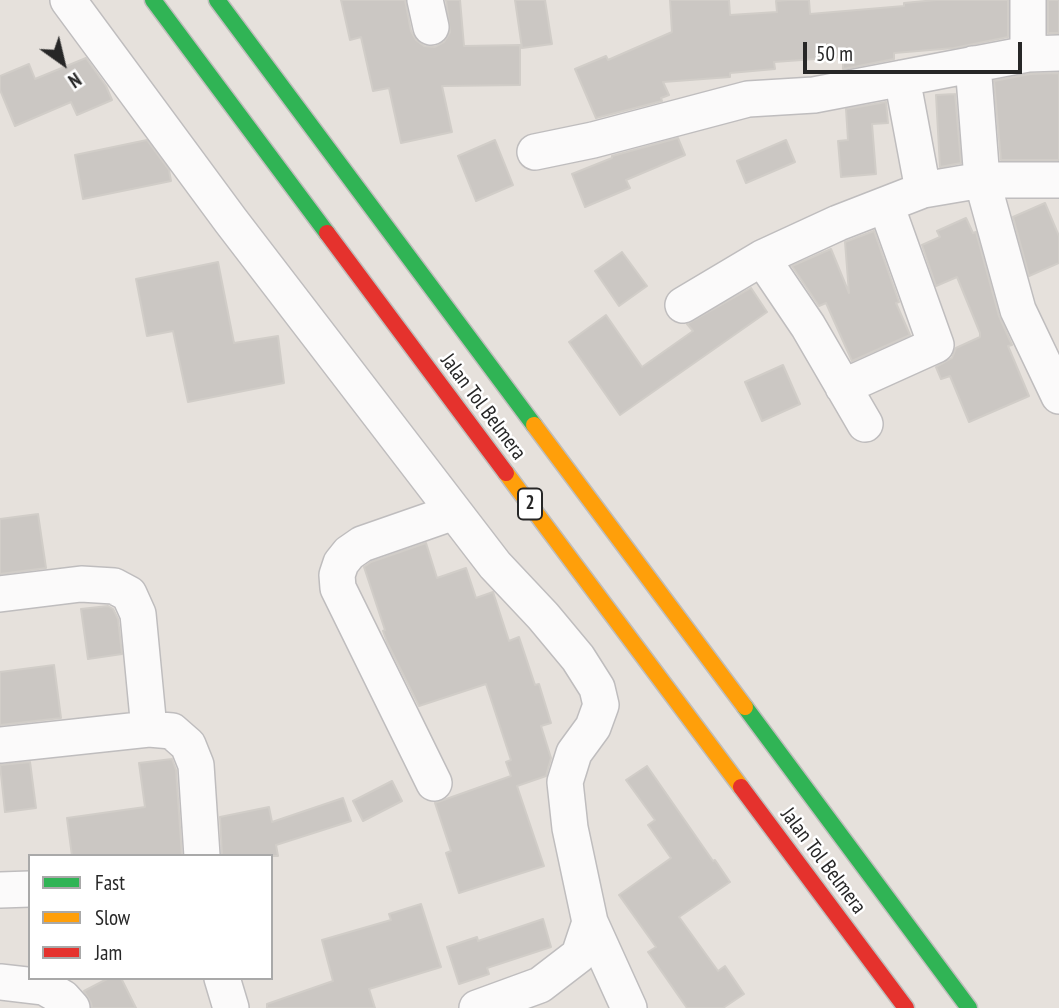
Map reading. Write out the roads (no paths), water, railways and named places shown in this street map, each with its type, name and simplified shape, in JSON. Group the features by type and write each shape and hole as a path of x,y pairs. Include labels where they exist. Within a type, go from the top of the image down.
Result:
{"highway":[{"name":"Jalan Tol Belmera","path":"153,0 906,1008"},
{"name":"Jalan Tol Belmera","path":"217,0 969,1008"}],"street":[{"path":"68,0 231,221 454,512 495,565 543,616 578,659 597,688 601,705 593,727 574,753 565,782 570,828 590,922 629,1008"},
{"path":"535,152 593,141 748,99 814,95 973,64 1044,54 1028,0"},
{"path":"973,64 982,180 1018,310 1059,396"},
{"path":"902,78 923,190"},
{"path":"683,305 762,258 838,223 923,190 982,180 1059,180"},
{"path":"843,387 936,345 886,205"},
{"path":"762,258 808,326 865,424"},
{"path":"435,783 338,588 337,575 341,563 349,553 362,544 454,512"},
{"path":"0,594 81,584 114,586 129,594 138,614 149,729"},
{"path":"0,745 149,729 172,731 188,745 196,765 202,854"},
{"path":"0,891 28,890"},
{"path":"477,1008 540,985 579,955 590,922"},
{"path":"223,980 231,1008"},
{"path":"0,982 44,987 72,1008"}]}
